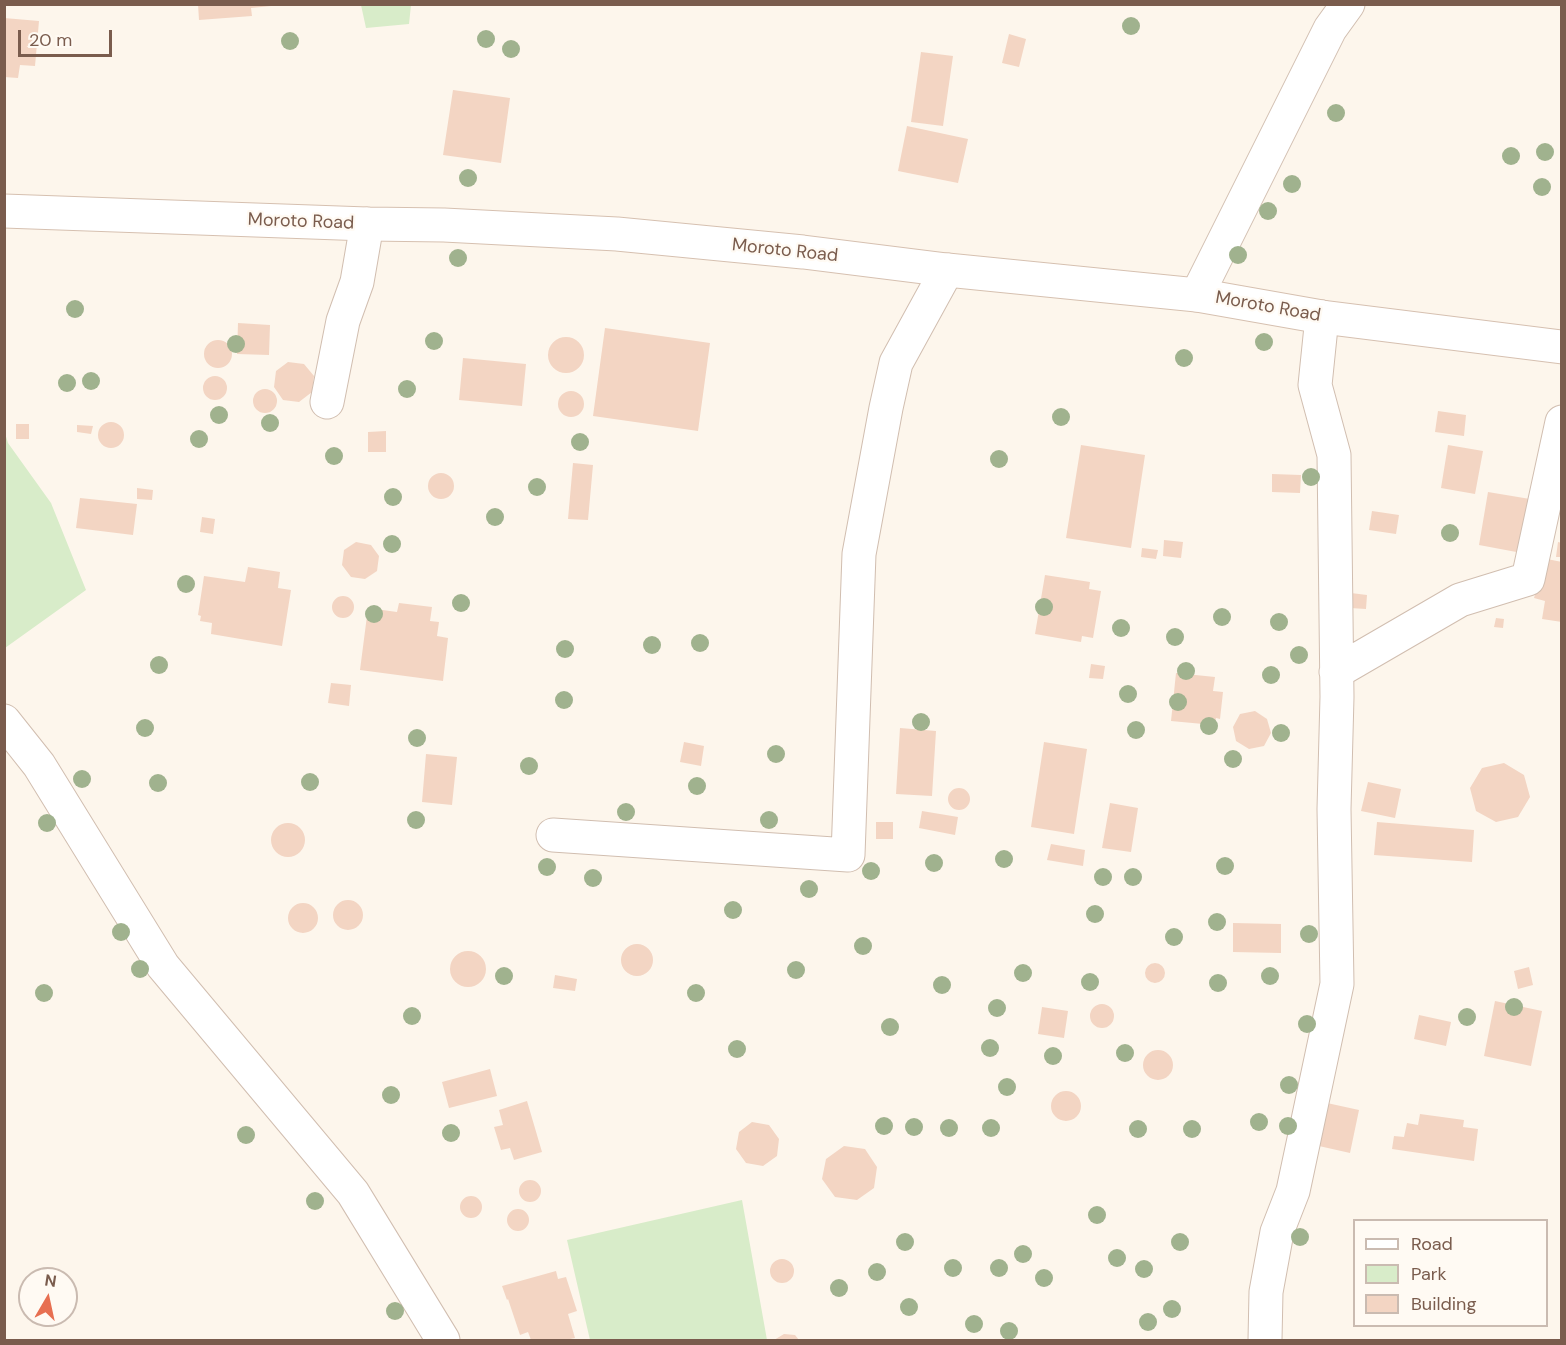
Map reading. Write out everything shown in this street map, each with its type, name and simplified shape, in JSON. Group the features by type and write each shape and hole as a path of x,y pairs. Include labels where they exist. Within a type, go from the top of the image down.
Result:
{"street":[{"path":"1197,295 1330,29 1348,4"},
{"name":"Moroto Road","path":"4,211 444,225 617,234 1197,295 1322,317 1555,341"},
{"path":"327,402 343,321 357,282 366,224"},
{"path":"554,836 848,855 859,554 896,363 947,270"},
{"path":"1265,1341 1266,1292 1276,1232 1293,1191 1337,984 1334,809 1336,672 1334,455 1315,385 1322,317"},
{"path":"1336,672 1460,600 1528,579 1562,422"},
{"path":"4,721 39,765 163,966 353,1193 443,1341"}],"green space":[{"path":"361,5 411,5 409,24 366,28"},
{"path":"4,430 8,443 51,503 86,590 5,648"},
{"path":"742,1200 767,1340 590,1340 567,1240"}],"building":[{"path":"198,4 271,4 271,6 251,8 252,16 199,20"},
{"path":"4,18 39,21 35,66 20,65 18,78 4,77"},
{"path":"1009,34 1026,39 1019,67 1002,63"},
{"path":"921,52 953,56 943,126 911,122"},
{"path":"453,90 510,98 501,163 443,155"},
{"path":"907,126 968,139 958,183 898,171"},
{"path":"238,323 270,325 269,355 237,354"},
{"path":"605,328 710,343 698,431 593,416"},
{"path":"566,337 579,342 584,355 579,368 566,373 553,368 548,355 553,342"},
{"path":"218,340 228,344 232,354 228,364 218,368 208,364 204,354 208,344"},
{"path":"463,358 526,364 522,406 459,400"},
{"path":"288,362 304,364 314,376 312,392 299,402 283,400 274,387 276,371"},
{"path":"215,376 224,379 227,388 224,397 215,400 206,397 203,388 206,379"},
{"path":"265,389 274,392 277,401 274,410 265,413 256,410 253,401 256,392"},
{"path":"571,391 580,395 584,404 580,413 571,417 562,413 558,404 562,395"},
{"path":"1438,411 1466,415 1464,436 1435,432"},
{"path":"111,422 120,426 124,435 120,444 111,448 102,444 98,435 102,426"},
{"path":"16,424 29,424 29,439 16,439"},
{"path":"77,425 93,426 91,434 77,432"},
{"path":"386,431 386,452 368,452 368,432"},
{"path":"1081,445 1145,455 1131,548 1066,538"},
{"path":"1448,445 1483,451 1475,494 1441,488"},
{"path":"573,463 593,465 588,520 568,519"},
{"path":"441,473 450,477 454,486 450,495 441,499 432,495 428,486 432,477"},
{"path":"1272,474 1301,475 1300,493 1272,492"},
{"path":"137,488 153,490 152,500 137,499"},
{"path":"1488,492 1536,500 1527,554 1479,545"},
{"path":"80,498 137,504 133,535 76,528"},
{"path":"1372,511 1399,515 1396,534 1369,530"},
{"path":"202,517 215,519 213,534 200,532"},
{"path":"1164,540 1183,542 1181,558 1163,556"},
{"path":"356,542 371,545 379,556 377,571 365,579 351,577 342,565 344,550"},
{"path":"1558,542 1562,543 1562,557 1556,557"},
{"path":"1142,548 1158,550 1156,559 1141,557"},
{"path":"1547,559 1562,562 1562,622 1542,619 1545,601 1534,598"},
{"path":"248,567 280,572 278,588 291,590 282,646 211,634 212,623 200,621 201,616 198,615 204,576 245,582"},
{"path":"1045,575 1090,582 1089,589 1101,591 1093,638 1082,636 1081,642 1035,634"},
{"path":"1351,593 1367,595 1366,609 1350,608"},
{"path":"343,596 351,599 354,607 351,615 343,618 335,615 332,607 335,599"},
{"path":"399,603 432,607 430,621 439,622 437,636 448,638 443,681 360,670 368,608 397,612"},
{"path":"1496,618 1504,619 1503,628 1494,627"},
{"path":"1091,664 1105,666 1103,679 1089,678"},
{"path":"1176,673 1215,677 1213,691 1223,692 1220,719 1216,718 1214,725 1171,721"},
{"path":"331,683 351,685 349,706 328,703"},
{"path":"1255,711 1267,719 1271,733 1264,746 1249,749 1236,741 1233,727 1240,714"},
{"path":"900,728 936,731 932,796 896,794"},
{"path":"684,742 704,746 701,766 680,762"},
{"path":"1044,742 1087,749 1074,834 1031,827"},
{"path":"426,754 457,757 452,805 422,802"},
{"path":"1504,763 1524,775 1530,797 1518,817 1496,822 1476,811 1470,788 1482,768"},
{"path":"1368,782 1401,789 1395,818 1361,811"},
{"path":"959,788 967,791 970,799 967,807 959,810 951,807 948,799 951,791"},
{"path":"1110,803 1138,808 1131,852 1102,848"},
{"path":"922,811 958,817 955,835 919,828"},
{"path":"876,822 893,822 893,839 876,839"},
{"path":"1377,822 1474,830 1472,862 1374,855"},
{"path":"288,823 300,828 305,840 300,852 288,857 276,852 271,840 276,828"},
{"path":"1051,844 1085,850 1083,866 1047,860"},
{"path":"348,900 359,904 363,915 359,926 348,930 337,926 333,915 337,904"},
{"path":"303,903 314,907 318,918 314,929 303,933 292,929 288,918 292,907"},
{"path":"1233,923 1281,924 1281,953 1233,952"},
{"path":"637,944 649,948 653,960 649,972 637,976 625,972 621,960 625,948"},
{"path":"468,951 481,956 486,969 481,982 468,987 455,982 450,969 455,956"},
{"path":"1151,963 1159,963 1165,969 1165,977 1159,983 1151,983 1145,977 1145,969"},
{"path":"1529,967 1533,985 1518,989 1514,971"},
{"path":"555,975 577,979 575,991 553,988"},
{"path":"1495,1001 1542,1011 1531,1066 1484,1056"},
{"path":"1102,1004 1111,1007 1114,1016 1111,1025 1102,1028 1093,1025 1090,1016 1093,1007"},
{"path":"1042,1007 1068,1011 1064,1038 1038,1034"},
{"path":"1419,1015 1451,1022 1446,1046 1414,1039"},
{"path":"1158,1050 1169,1054 1173,1065 1169,1076 1158,1080 1147,1076 1143,1065 1147,1054"},
{"path":"490,1069 497,1096 449,1108 442,1082"},
{"path":"1066,1091 1077,1095 1081,1106 1077,1117 1066,1121 1055,1117 1051,1106 1055,1095"},
{"path":"527,1101 542,1152 514,1160 510,1148 501,1150 494,1127 503,1125 499,1110"},
{"path":"1327,1103 1359,1110 1350,1153 1319,1146"},
{"path":"1420,1114 1464,1120 1463,1127 1478,1129 1474,1161 1392,1149 1394,1136 1404,1137 1407,1123 1418,1125"},
{"path":"752,1122 769,1125 779,1139 777,1156 763,1166 746,1163 736,1149 739,1132"},
{"path":"844,1146 865,1149 877,1167 874,1188 857,1200 835,1197 822,1179 826,1159"},
{"path":"530,1180 538,1183 541,1191 538,1199 530,1202 522,1199 519,1191 522,1183"},
{"path":"471,1196 479,1199 482,1207 479,1215 471,1218 463,1215 460,1207 463,1199"},
{"path":"518,1209 528,1216 529,1220 522,1230 518,1231 508,1224 507,1220 514,1210"},
{"path":"782,1259 791,1262 794,1271 791,1280 782,1283 773,1280 770,1271 773,1262"},
{"path":"556,1271 558,1279 566,1277 577,1311 568,1314 575,1338 531,1340 528,1332 520,1335 502,1286"},
{"path":"784,1334 795,1335 799,1340 774,1340"}]}
